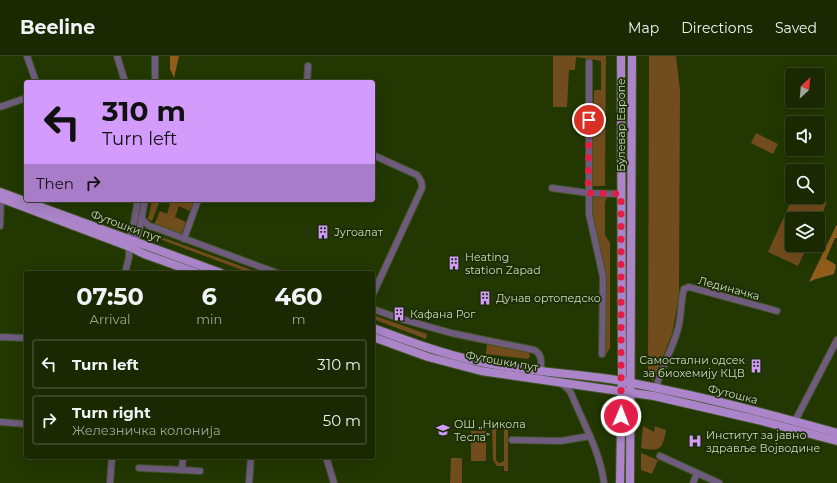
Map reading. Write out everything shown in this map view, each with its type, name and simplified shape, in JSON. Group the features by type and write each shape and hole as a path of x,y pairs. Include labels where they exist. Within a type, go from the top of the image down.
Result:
{"main road":[{"name":"Булевар Европе","path":"620,483 622,391 621,56"},
{"name":"Булевар Европе","path":"630,483 632,56"},
{"name":"Футошки пут","path":"0,196 215,271"},
{"name":"Футошки пут","path":"132,242 144,254 191,271"},
{"name":"Футошки пут","path":"375,329 443,353 482,362 622,381"},
{"name":"Футошки пут","path":"375,338 428,357 481,371 631,392"},
{"name":"Футошка","path":"622,381 706,399 837,433"},
{"name":"Футошка","path":"631,392 758,420 837,441"}],"street":[{"path":"28,56 35,80"},
{"path":"117,56 124,80"},
{"path":"155,56 155,80"},
{"path":"589,62 588,193 589,214 603,277 602,354"},
{"path":"307,80 308,66"},
{"path":"0,107 24,99"},
{"path":"375,156 417,175 421,180 422,188 375,290"},
{"path":"552,188 588,193 621,194"},
{"path":"0,196 0,226"},
{"path":"126,271 132,242 138,202"},
{"path":"132,242 141,218 145,202"},
{"path":"184,239 197,202"},
{"path":"141,218 149,226 272,271"},
{"name":"Лединачка","path":"656,388 678,331 684,289 690,288 777,311"},
{"path":"375,310 451,333 539,352 541,357 540,379"},
{"path":"0,337 24,338"},
{"path":"795,421 835,350 837,340"},
{"path":"559,382 571,393 599,460 604,483"},
{"path":"571,393 572,388 578,385"},
{"path":"0,422 24,424"},
{"path":"512,440 561,441 590,436"},
{"path":"660,456 719,483"},
{"path":"110,483 112,459"},
{"path":"182,470 183,459"},
{"path":"249,483 251,459"},
{"path":"327,459 334,483"},
{"path":"140,468 200,471"},
{"path":"693,483 697,473"}],"shaded area":[{"path":"170,56 179,56 174,78 170,69"},
{"path":"553,56 606,56 605,186 591,186 594,90 601,90 601,61 576,57 575,70 569,70 567,107 553,107"},
{"path":"649,56 676,56 680,90 679,297 672,334 653,381 648,374"},
{"path":"756,133 778,144 773,154 751,143"},
{"path":"591,195 608,196 605,202 605,235 610,243 610,348 605,356 605,278 591,213"},
{"path":"825,201 827,202 823,212 786,212 790,204 825,204"},
{"path":"152,202 159,202 152,221 148,219"},
{"path":"165,202 193,202 190,211 179,206 175,217 186,222 181,235 154,225 160,211 167,214 170,204"},
{"path":"785,215 785,252 805,252 798,266 768,252"},
{"path":"837,224 837,238 835,238 826,259 835,264 834,274 809,282 823,252 825,252 825,249"},
{"path":"147,231 255,271 245,271 149,235"},
{"path":"375,316 427,334 426,339 375,320"},
{"path":"487,343 528,350 530,356 528,359 486,354"},
{"path":"504,422 508,422 508,471 504,471 504,466 497,466 493,460 492,430 497,424 504,424","holes":["500,427 503,428 504,461 499,463 496,460 496,431"]},
{"path":"643,426 654,432 655,426 666,430 664,441 660,448 652,450 641,448"},
{"path":"471,431 486,431 486,461 471,461"},
{"path":"641,453 658,460 652,474 641,470"},
{"path":"451,458 462,458 462,483 450,483"}],"place":[{"name":"Југоалат","path":"323,232"},
{"name":"Heating station Zapad","path":"454,263"},
{"name":"Дунав ортопедско","path":"485,298"},
{"name":"Кафана Рог","path":"399,314"},
{"name":"Самостални одсек за биохемију КЦВ","path":"756,366"},
{"name":"ОШ „Никола Тесла”","path":"443,430"},
{"name":"Институт за јавно здравље Војводине","path":"695,441"}],"route":[{"path":"589,120 588,193 621,194 621,416"}]}
